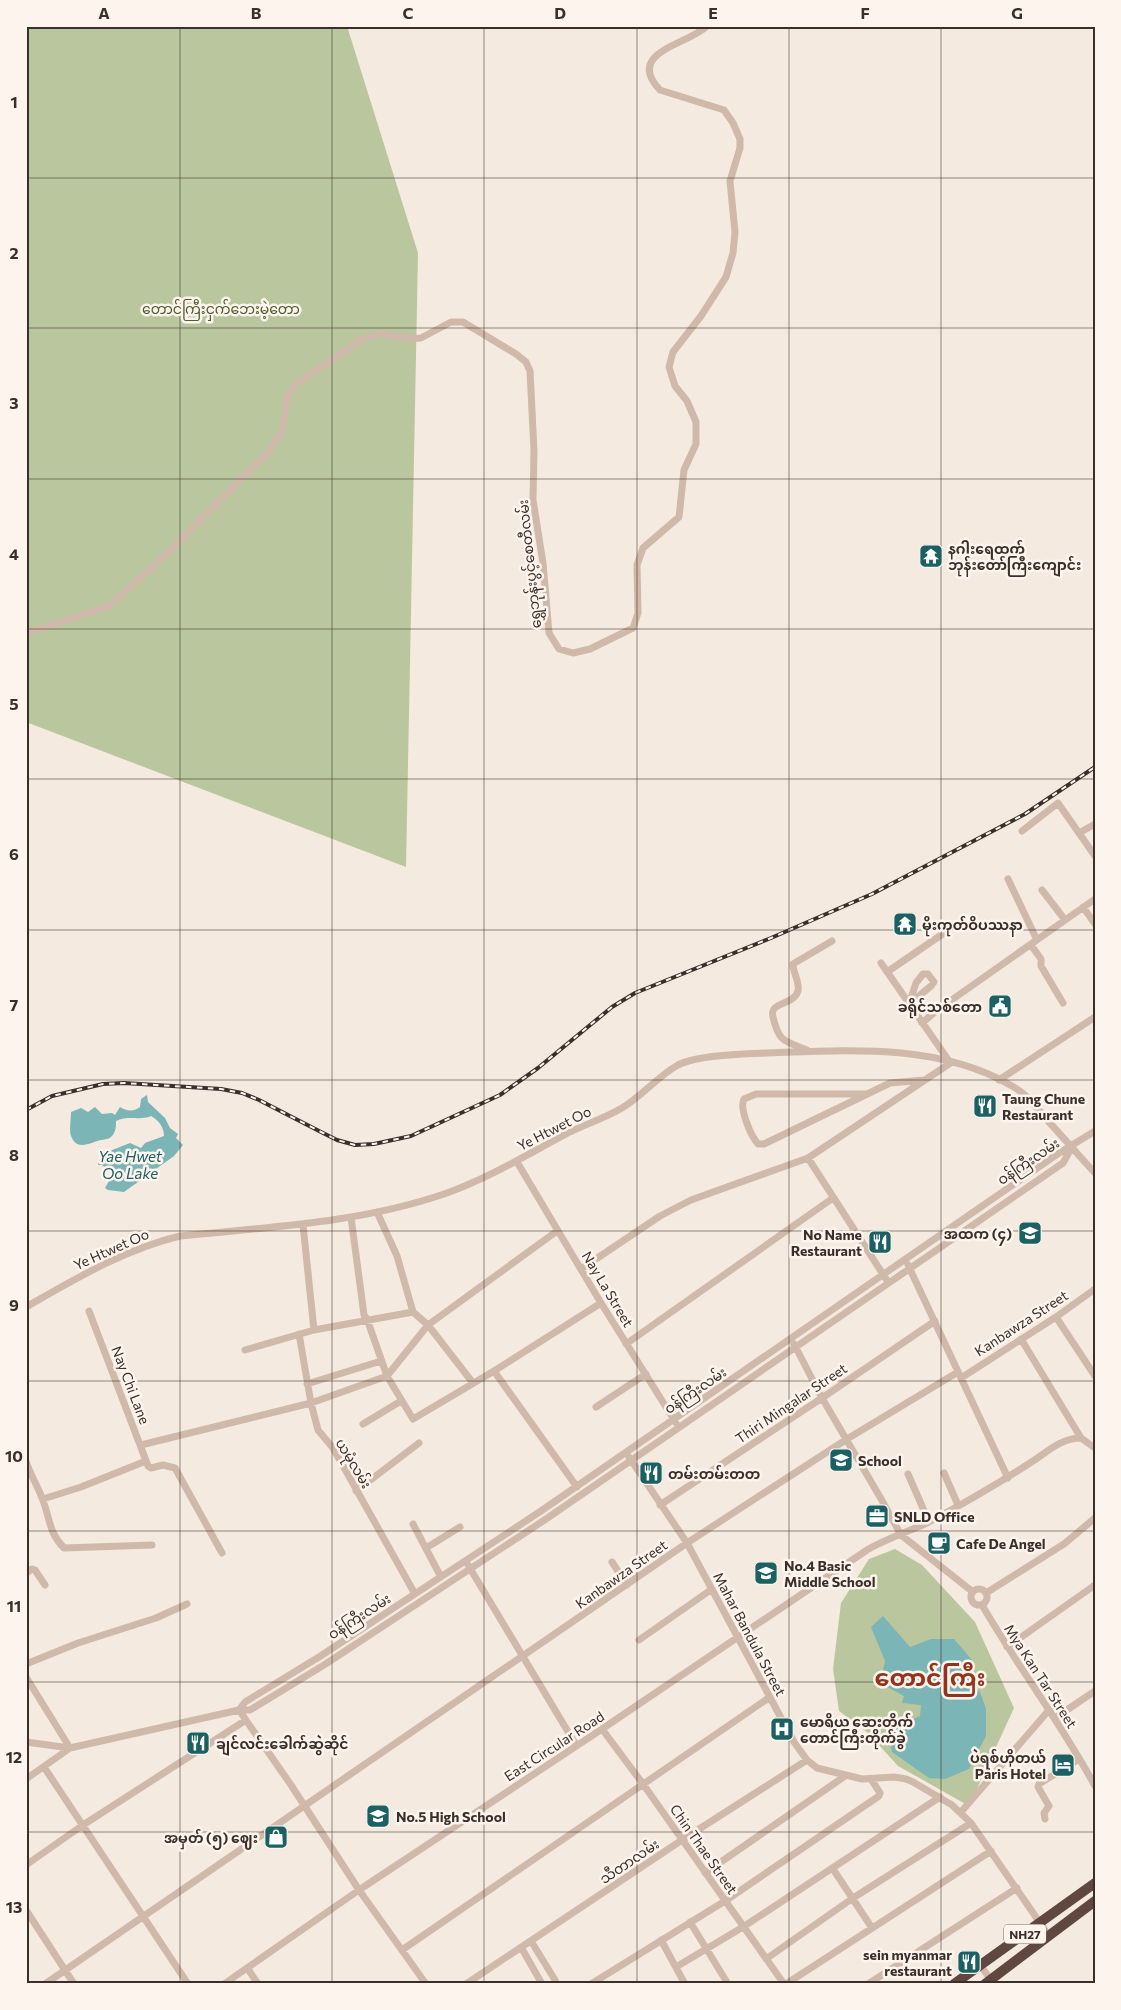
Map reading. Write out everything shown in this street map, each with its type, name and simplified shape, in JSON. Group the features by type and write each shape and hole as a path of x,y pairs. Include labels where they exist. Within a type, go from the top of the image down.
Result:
{"highway":[{"name":"NH27","path":"954,1984 1092,1885"},
{"name":"NH27","path":"990,1982 1095,1901"}],"street":[{"name":"ရွှေဘုန်းပွင့်စေတီလမ်း","path":"26,634 109,606 174,547 270,450 282,431 288,394 297,383 361,340 381,333 408,339 421,338 451,322 464,322 516,354 526,362 530,372 534,451 533,500 544,563 548,633 559,649 573,653 590,649 633,628 638,613 637,565 642,548 679,517 684,470 696,444 696,422 687,401 675,386 668,367 673,352 701,316 726,277 733,253 734,232 730,182 740,148 740,139 733,123 724,110 660,90 650,72 652,60 659,52 685,40 707,26"},
{"path":"1022,831 1058,803 1095,856"},
{"path":"1079,833 1095,824"},
{"path":"1008,879 1041,959 1042,966 1063,1003"},
{"path":"1042,890 1064,920"},
{"path":"922,1024 944,1005 1095,899"},
{"path":"1083,907 1095,924"},
{"path":"887,972 947,931"},
{"path":"810,1052 780,1038 772,1013 775,1008 794,998 797,993 798,985 793,964 832,941"},
{"path":"581,1269 660,1216 691,1200 808,1158 950,1062 881,963"},
{"path":"999,1080 1095,1017"},
{"name":"Ye Htwet Oo","path":"26,1307 108,1262 163,1240 180,1236 303,1225 377,1212 448,1192 517,1162 569,1132 624,1106 679,1065 741,1054 894,1051 950,1062 1014,1087 1028,1098 1095,1173"},
{"path":"866,1094 756,1094 744,1099 742,1106 753,1137 758,1144 764,1144 890,1083 926,1080"},
{"path":"1072,1147 1095,1131"},
{"name":"ဝန်ကြီးလမ်း","path":"239,1710 245,1702 319,1657 576,1487 884,1276 1056,1155 1072,1147"},
{"name":"ဝန်ကြီးလမ်း","path":"239,1710 250,1710 285,1689 632,1461 1063,1163 1072,1147"},
{"path":"808,1158 890,1284"},
{"name":"Nay La Street","path":"517,1162 600,1303 679,1428"},
{"path":"626,1344 833,1198"},
{"path":"377,1212 397,1256 413,1312 428,1325 473,1383"},
{"path":"350,1217 364,1315 387,1376 413,1419 494,1371 600,1303"},
{"path":"303,1225 314,1330"},
{"path":"141,1445 311,1403 387,1376 428,1325 557,1231"},
{"path":"906,1260 1008,1478"},
{"name":"Kanbawza Street","path":"45,1984 304,1804 524,1657 687,1543 846,1440 1021,1339 1095,1289"},
{"name":"Nay Chi Lane","path":"89,1311 148,1464"},
{"path":"245,1350 314,1330 413,1312"},
{"path":"1056,1317 1095,1376"},
{"name":"Thiri Mingalar Street","path":"660,1505 935,1321"},
{"name":"ယမုံလမ်း","path":"299,1334 311,1403 318,1430 333,1448 415,1594"},
{"name":"Mya Kan Tar Street","path":"791,1339 822,1398 900,1535 973,1592 971,1597 973,1602 977,1605 982,1605 1007,1647 1050,1710 1094,1783"},
{"path":"1021,1339 1081,1438 1095,1448"},
{"path":"308,1384 381,1361"},
{"path":"494,1371 576,1487"},
{"path":"596,1407 646,1374"},
{"path":"363,1424 401,1401"},
{"name":"East Circular Road","path":"224,1984 360,1890 867,1550 884,1540 929,1522 1008,1478 1070,1438 1081,1438"},
{"path":"356,1491 419,1443"},
{"name":"Mahar Bandula Street","path":"626,1453 687,1543 794,1742 807,1760 817,1768 845,1776 872,1780 894,1777 906,1779 940,1797 961,1812 991,1851 1049,1936"},
{"path":"26,1461 27,1471 43,1499 47,1519 55,1539 64,1548 152,1545"},
{"path":"43,1499 148,1464 175,1468 222,1553"},
{"path":"944,1473 958,1505"},
{"path":"908,1474 929,1522"},
{"path":"986,1593 1064,1544 1095,1518"},
{"path":"414,1524 441,1577"},
{"path":"426,1548 460,1527"},
{"path":"465,1561 576,1745"},
{"path":"612,1562 627,1585"},
{"path":"26,1573 32,1569 35,1570 45,1585"},
{"path":"1007,1647 1095,1585"},
{"path":"639,1640 712,1589"},
{"path":"973,1592 980,1589 986,1593"},
{"path":"982,1605 986,1601 986,1593"},
{"path":"26,1664 78,1643 156,1618 187,1604"},
{"path":"26,1676 70,1748"},
{"path":"1055,1718 1095,1691"},
{"path":"402,1950 770,1697"},
{"path":"26,1742 70,1748 239,1710 304,1804 360,1890 426,1984"},
{"path":"961,1812 1050,1710"},
{"path":"26,1865 83,1825 246,1720"},
{"name":"Chin Thae Street","path":"602,1729 785,1984"},
{"path":"26,1779 70,1748"},
{"path":"1045,1819 1044,1813 1049,1806 1038,1787 1039,1784 1079,1759"},
{"name":"သီတာလမ်း","path":"466,1984 682,1840 807,1760"},
{"path":"44,1767 188,1984"},
{"path":"705,1873 845,1776"},
{"path":"591,1984 725,1901 879,1796 880,1793 872,1780"},
{"path":"676,1967 743,1927 940,1797"},
{"path":"766,1959 853,1898 971,1823"},
{"path":"785,1984 991,1851"},
{"path":"833,1869 872,1928"},
{"path":"1092,1885 1095,1897"},
{"path":"868,1984 1017,1888"},
{"path":"26,1910 74,1984"},
{"path":"690,1922 728,1984"},
{"path":"661,1940 685,1984"},
{"path":"530,1941 555,1980"},
{"path":"521,1947 542,1984"},
{"path":"980,1965 990,1982"},
{"path":"248,1969 258,1984"}],"green space":[{"name":"တောင်ကြီးငှက်ဘေးမဲ့တော","path":"26,26 347,26 418,253 406,867 26,722"},
{"path":"895,1549 922,1565 975,1622 1014,1708 969,1806 898,1766 868,1733 839,1711 833,1669 841,1603 869,1559"}],"water":[{"name":"Yae Hwet Oo Lake","path":"147,1095 148,1102 165,1118 170,1128 178,1134 176,1138 183,1145 174,1156 124,1192 108,1190 105,1188 113,1174 102,1165 98,1165 102,1154 130,1143 141,1148 145,1143 164,1136 162,1127 151,1116 120,1119 116,1121 115,1132 110,1138 80,1145 71,1136 71,1112 81,1108 88,1112 95,1107 102,1114 112,1113 115,1115 120,1107 130,1110 138,1109 141,1099"},
{"path":"883,1616 910,1647 931,1639 954,1639 972,1660 969,1682 980,1692 986,1709 986,1736 969,1769 945,1779 929,1778 892,1752 890,1742 898,1719 909,1721 920,1716 921,1705 902,1703 904,1696 880,1683 885,1661 871,1627"}],"railway":[{"path":"26,1110 52,1096 103,1084 124,1083 221,1089 242,1093 259,1100 337,1140 355,1145 374,1144 411,1136 500,1095 538,1068 612,1007 635,993 771,938 872,894 1025,814 1095,767"}],"place":[{"name":"နဂါးရေထွက် ဘုန်းတော်ကြီးကျောင်း","path":"931,556"},
{"name":"မိုးကုတ်ဝိပဿနာ","path":"905,924"},
{"name":"ခရိုင်သစ်တော","path":"1000,1006"},
{"name":"Taung Chune Restaurant","path":"985,1106"},
{"name":"အထက (၄)","path":"1030,1233"},
{"name":"No Name Restaurant","path":"880,1242"},
{"name":"School","path":"841,1460"},
{"name":"တမ်းတမ်းတတ","path":"651,1473"},
{"name":"SNLD Office","path":"877,1516"},
{"name":"Cafe De Angel","path":"939,1543"},
{"name":"No.4 Basic Middle School","path":"766,1573"},
{"name":"မောရိယ ဆေးတိုက် တောင်ကြီးတိုက်ခွဲ","path":"782,1729"},
{"name":"ချင်လင်းခေါက်ဆွဲဆိုင်","path":"198,1743"},
{"name":"ပဲရစ်ဟိုတယ် Paris Hotel","path":"1063,1765"},
{"name":"No.5 High School","path":"378,1816"},
{"name":"အမှတ် (၅) ဈေး","path":"276,1837"},
{"name":"sein myanmar restaurant","path":"969,1962"}],"district":[{"name":"တောင်ကြီး","path":"930,1676"}]}
